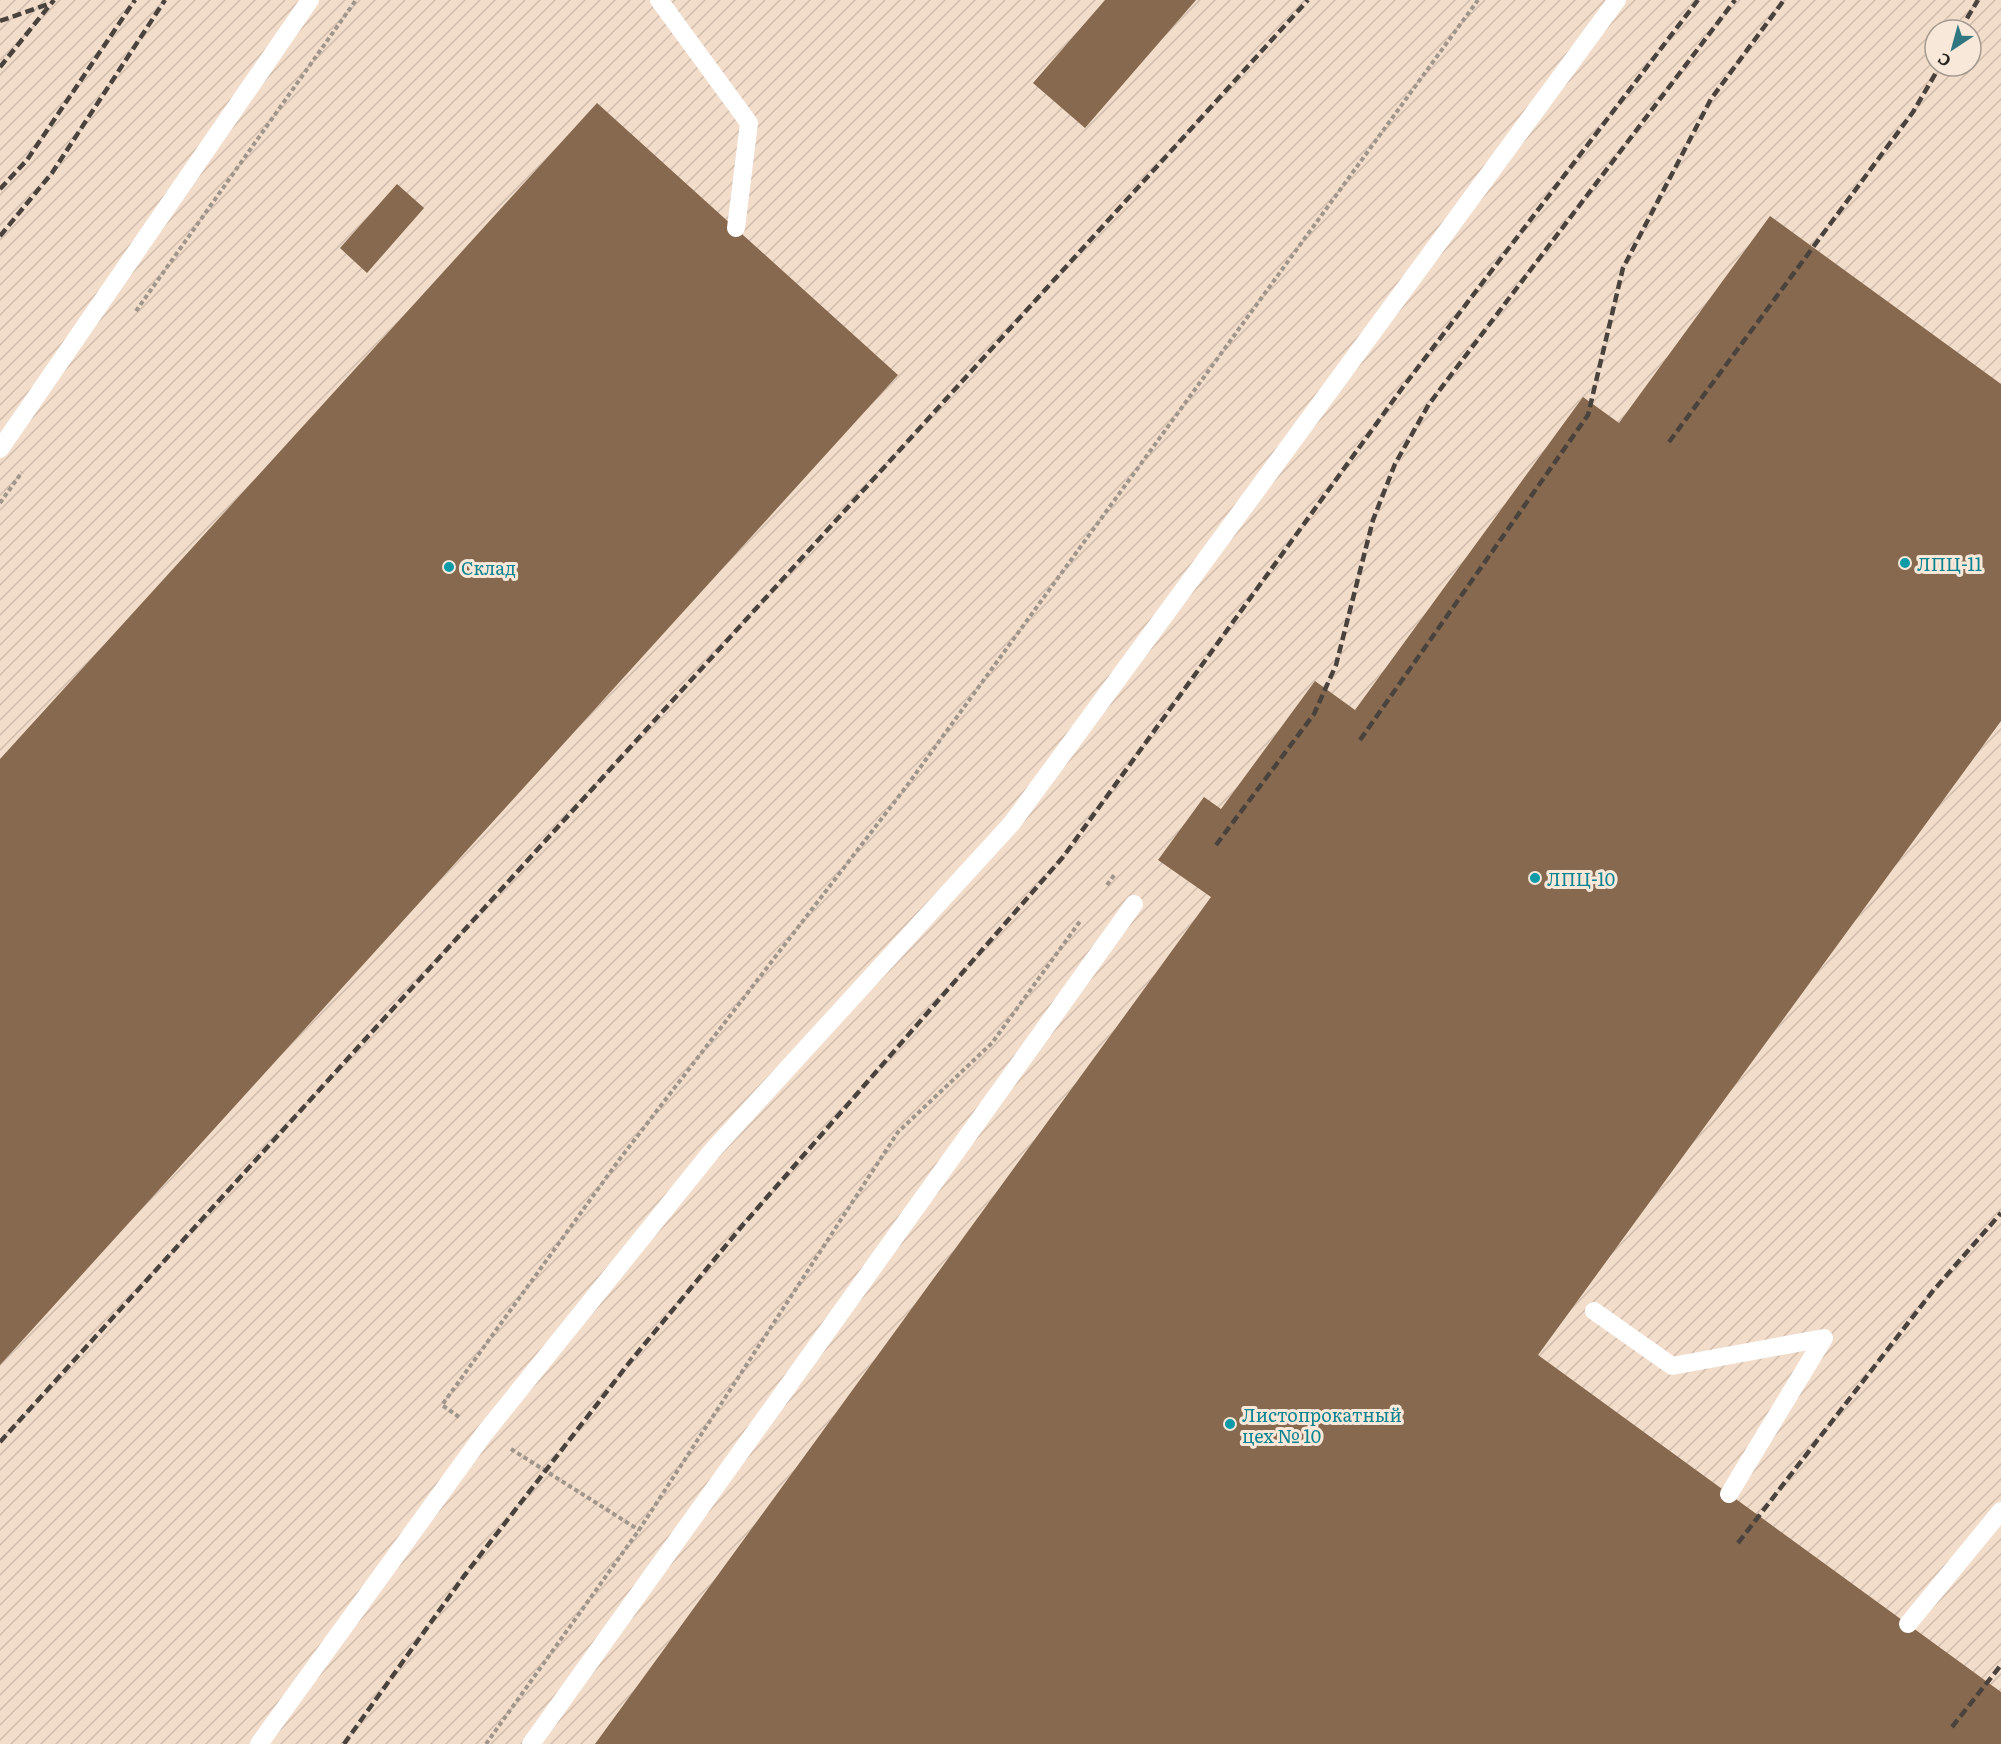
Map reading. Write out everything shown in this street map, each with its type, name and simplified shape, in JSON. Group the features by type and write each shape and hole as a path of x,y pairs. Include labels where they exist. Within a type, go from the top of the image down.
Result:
{"lane":[{"path":"0,448 309,0"},
{"path":"659,0 748,123 736,228"},
{"path":"259,1744 484,1434 712,1151 1012,823 1617,0"},
{"path":"531,1744 1134,904"},
{"path":"1594,1311 1672,1366 1824,1338 1729,1494"},
{"path":"1908,1624 2001,1511"}],"path":[{"path":"130,319 356,0"},
{"path":"639,1530 548,1470 484,1434 442,1405 619,1160 906,787 1478,0"},
{"path":"0,503 27,464"},
{"path":"1102,892 1115,874"},
{"path":"486,1744 639,1530 898,1132 992,1043 1088,911"}],"shaded area":[{"path":"0,0 2001,0 2001,1744 0,1744"}],"building":[{"path":"1105,0 1196,0 1085,128 1033,83"},
{"name":"Склад","path":"597,103 898,375 0,1365 0,759"},
{"path":"397,184 424,208 367,273 340,248"},
{"path":"1770,216 2001,384 2001,721 1538,1355 2001,1692 2001,1744 595,1744 1211,897 1158,860 1204,797 1221,809 1315,681 1355,710 1583,397 1619,423"}],"railway":[{"path":"0,67 54,0"},
{"path":"0,189 27,160 135,0"},
{"path":"0,236 52,173 165,0"},
{"path":"0,1442 1308,0"},
{"path":"344,1744 464,1576 629,1363 742,1226 1063,857 1403,387 1698,0"},
{"path":"1216,845 1314,714 1336,665 1373,520 1395,464 1429,404 1735,0"},
{"path":"1360,740 1588,415 1623,268 1711,99 1784,0"},
{"path":"1967,18 1978,0"},
{"path":"0,21 51,3"},
{"path":"1669,442 1913,112 1933,78"},
{"path":"1738,1543 1932,1292 2001,1213"},
{"path":"1952,1727 2001,1665"}],"place":[{"name":"ЛПЦ-11","path":"1905,563"},
{"name":"Склад","path":"449,567"},
{"name":"ЛПЦ-10","path":"1535,878"},
{"name":"Листопрокатный цех № 10","path":"1230,1424"}]}
